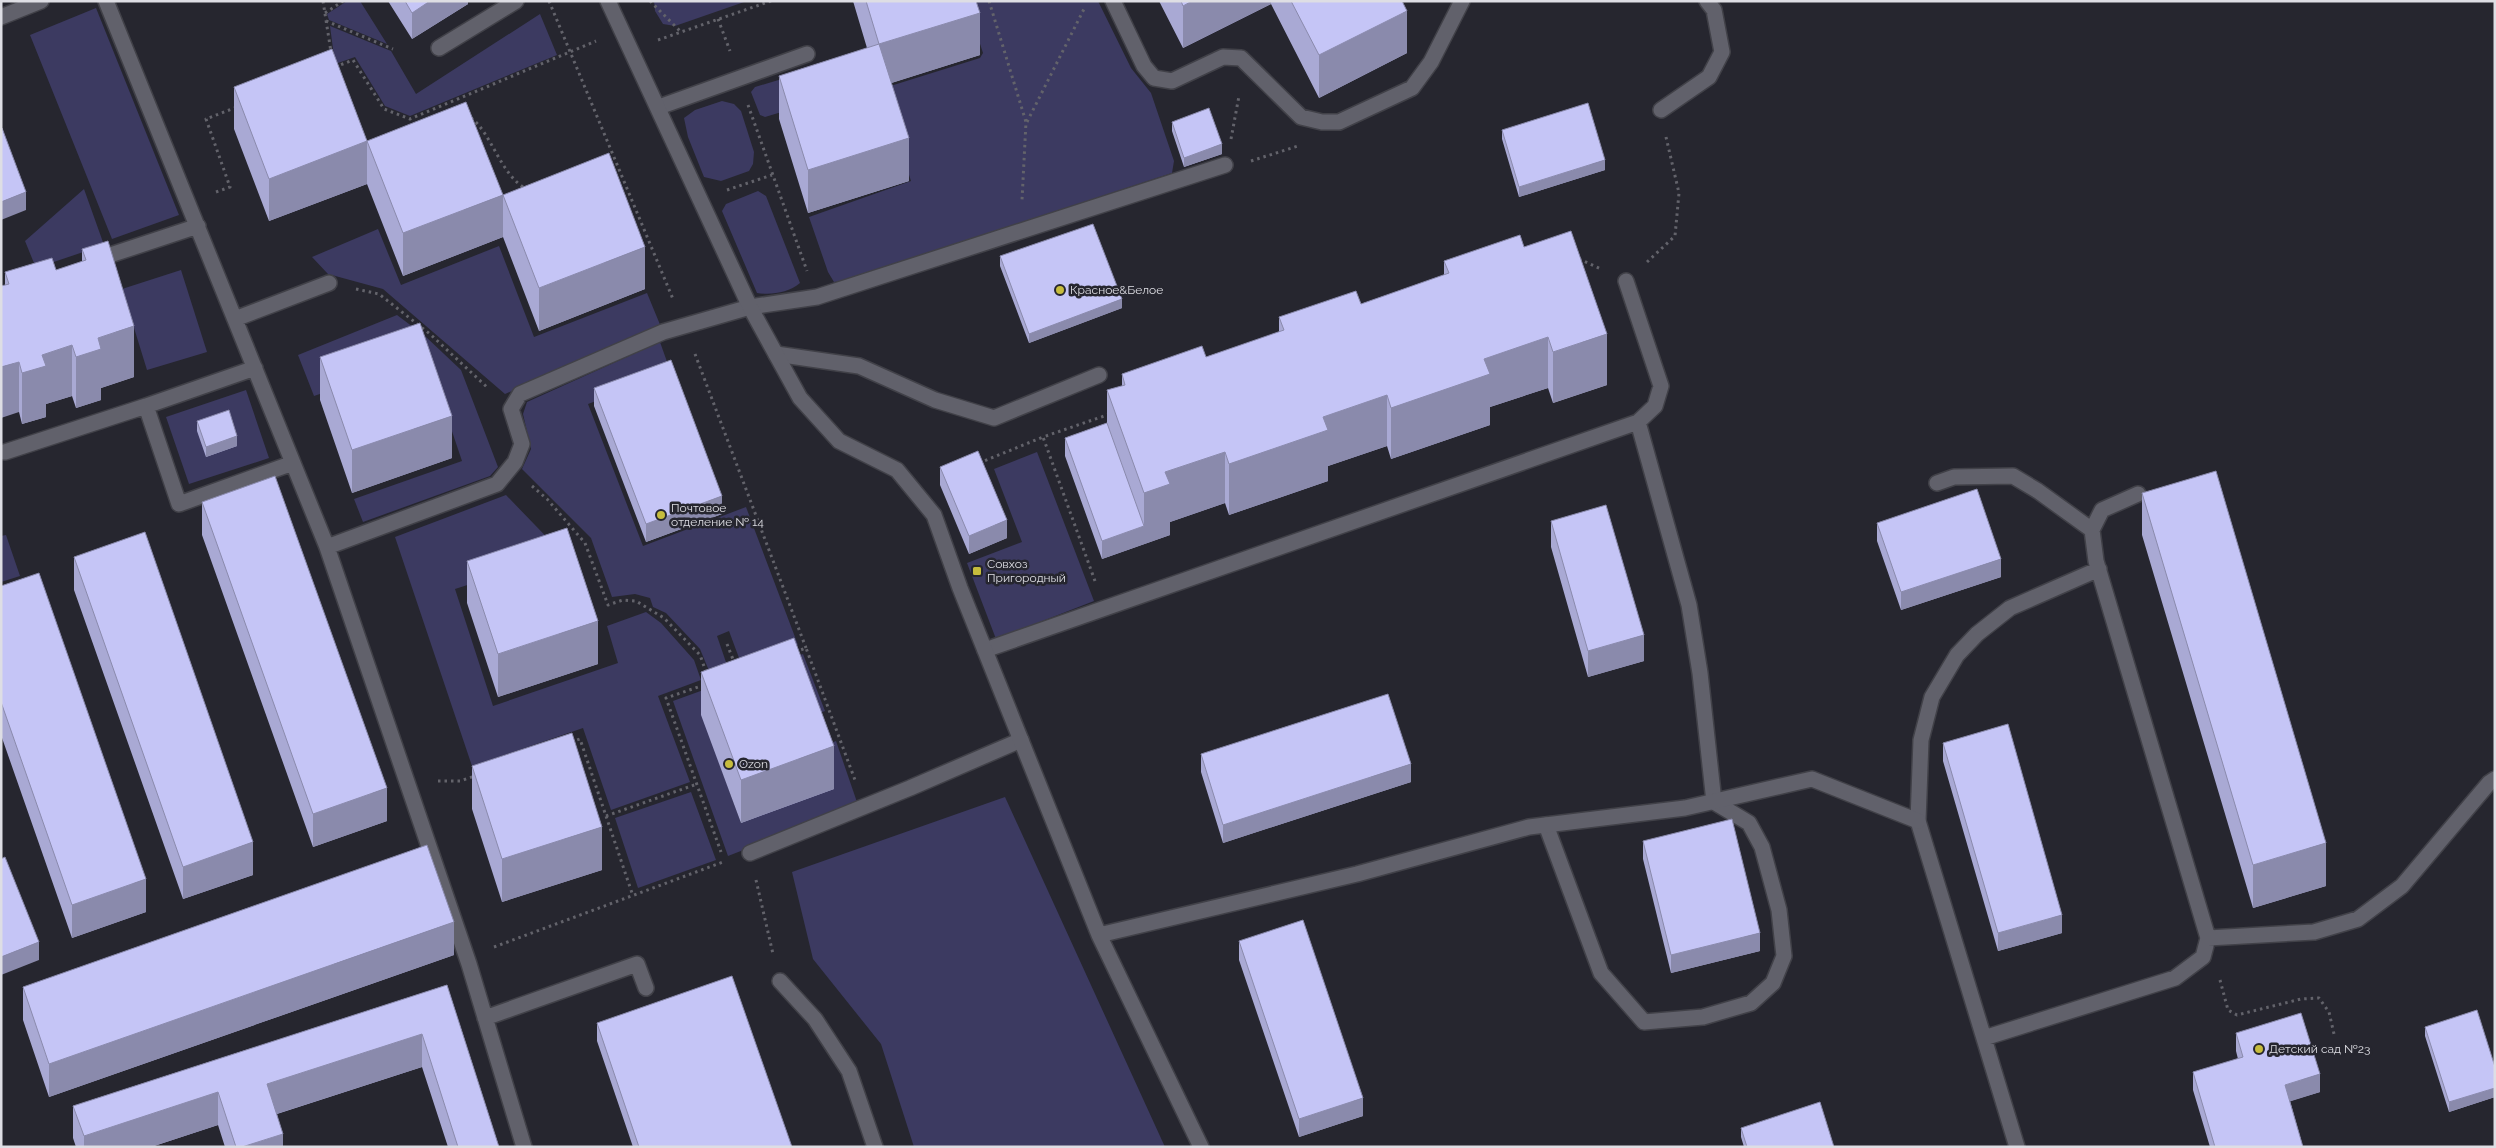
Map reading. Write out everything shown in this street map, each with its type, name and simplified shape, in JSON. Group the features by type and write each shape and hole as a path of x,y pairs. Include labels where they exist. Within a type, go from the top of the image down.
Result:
{"street":[{"path":"1,17 41,1"},
{"path":"106,1 327,547 466,957 524,1147"},
{"path":"438,48 516,1"},
{"path":"608,1 659,107 750,307 800,398 839,441 897,470 934,515 985,650 1099,936 1201,1147"},
{"path":"1113,1 1144,66 1154,78 1172,81 1223,57 1241,58 1254,68 1301,117 1322,122 1339,122 1412,88 1431,62 1462,1"},
{"path":"1661,110 1709,77 1722,52 1714,10 1707,1"},
{"path":"659,107 807,54"},
{"path":"327,547 497,484 511,467 522,444 511,409 520,394 663,332 750,307 816,297 1225,165"},
{"path":"76,266 198,226"},
{"path":"985,650 1638,422 1655,406 1661,386 1626,281"},
{"path":"235,319 329,283"},
{"path":"776,354 860,366 935,400 994,418 1099,375"},
{"path":"5,452 255,368"},
{"path":"146,406 179,504 293,464"},
{"path":"1638,422 1689,605 1700,673 1714,802"},
{"path":"1937,483 1954,477 2013,476 2038,491 2092,530"},
{"path":"1984,1038 2175,978 2203,957 2208,938 2099,569 2092,530 2102,510 2138,494"},
{"path":"2017,1147 1918,821 1921,740 1932,697 1957,655 1977,634 2010,608 2099,569"},
{"path":"750,853 1021,740"},
{"path":"2208,938 2314,932 2358,919 2402,886 2482,790 2495,779"},
{"path":"1099,936 1358,874 1529,827 1685,808 1812,780 1918,821"},
{"path":"1546,825 1601,972 1644,1022 1703,1017 1751,1003 1773,983 1784,956 1779,910 1762,847 1749,823 1714,802"},
{"path":"485,1018 637,964 646,988"},
{"path":"780,981 815,1020 848,1071 875,1147"}],"path":[{"path":"323,1 333,68 353,60 384,108 410,119 622,30"},
{"path":"325,13 343,1"},
{"path":"549,1 684,326 864,807"},
{"path":"650,1 680,32"},
{"path":"631,49 771,1"},
{"path":"989,1 1026,122 1020,231"},
{"path":"1026,122 1088,1"},
{"path":"326,21 393,49"},
{"path":"739,78 816,297"},
{"path":"1238,99 1225,165 1258,160 1292,150 1339,122"},
{"path":"450,102 457,108"},
{"path":"188,202 230,187 206,119 242,104"},
{"path":"1572,256 1626,281 1675,236 1679,193 1661,110"},
{"path":"464,113 479,123 496,156 524,188 532,189"},
{"path":"612,178 621,175"},
{"path":"701,199 772,175"},
{"path":"329,283 379,294 430,334 511,409"},
{"path":"978,464 1043,437 1119,411"},
{"path":"1043,437 1105,607"},
{"path":"511,467 546,499 585,543 608,605 623,600 636,601 664,618 700,655 707,673"},
{"path":"727,644 735,665"},
{"path":"789,654 806,648"},
{"path":"466,957 724,862 666,698 710,682"},
{"path":"561,746 580,739 633,896"},
{"path":"406,782 460,781 478,775"},
{"path":"606,816 697,784"},
{"path":"750,853 780,981"},
{"path":"2208,938 2228,1010 2238,1015 2301,999 2319,998 2329,1012 2334,1034"}],"shaded area":[{"path":"347,1 360,1 387,44 329,20 327,14"},
{"path":"654,1 747,1 675,26 663,24 655,11"},
{"path":"966,1 1098,1 1131,68 1151,93 1174,161 1172,173 843,281 834,282 828,272 809,217 911,181 882,91 884,88 980,58 983,53"},
{"path":"96,8 179,215 112,239 30,35"},
{"path":"540,14 557,55 410,116 385,106 355,57 335,64 330,26 391,51 416,94"},
{"path":"861,55 871,85 765,117 760,115 751,92 755,87"},
{"path":"722,101 734,104 741,111 754,152 753,164 749,171 721,181 704,177 688,137 684,118 695,110"},
{"path":"84,189 104,245 36,268 25,241"},
{"path":"758,191 766,196 800,283 790,289 768,294 757,293 722,211 726,204"},
{"path":"378,229 401,285 499,246 534,337 647,293 661,327 505,394 383,289 328,274 312,257"},
{"path":"181,270 207,352 147,370 122,289"},
{"path":"397,315 425,336 461,370 498,467 490,476 363,522 354,499 462,461 427,357 314,396 298,355"},
{"path":"660,342 671,373 588,404 643,546 746,507 798,645 742,666 729,631 717,636 729,671 712,678 700,649 666,613 653,607 650,598 635,594 612,597 591,538 522,469 531,449 523,414 527,402"},
{"path":"246,390 269,458 189,484 166,417"},
{"path":"1037,452 1094,601 996,639 967,563 1022,542 994,469"},
{"path":"506,495 563,554 455,589 493,706 618,663 607,626 646,612 661,623 694,660 701,680 658,696 690,782 611,810 583,728 472,766 395,537"},
{"path":"6,535 20,576 1,582 1,536"},
{"path":"803,654 825,711 808,717 702,715 741,823 819,748 836,741 858,805 728,856 673,701"},
{"path":"691,792 716,860 638,888 615,818"},
{"path":"1005,797 1165,1147 914,1147 881,1044 813,959 792,872"}],"building":[{"path":"405,1 430,1 412,13"},
{"path":"866,1 976,1 980,13 879,44"},
{"path":"1181,1 1192,1 1183,6"},
{"path":"1291,1 1402,1 1407,11 1319,55"},
{"path":"879,44 909,138 808,170 779,76"},
{"path":"332,49 367,141 269,179 234,87"},
{"path":"466,102 503,195 403,233 367,141"},
{"path":"1588,103 1605,160 1519,187 1502,130"},
{"path":"1209,108 1222,144 1184,158 1172,122"},
{"path":"1,128 26,192 1,202"},
{"path":"609,153 645,247 539,288 503,195"},
{"path":"1093,224 1122,299 1029,334 1000,256"},
{"path":"1571,231 1607,334 1553,352 1548,337 1484,359 1490,374 1391,408 1387,395 1323,417 1328,430 1229,464 1225,452 1165,472 1170,484 1144,493 1107,390 1125,385 1122,374 1202,346 1206,357 1284,330 1279,317 1356,291 1361,304 1449,273 1444,261 1520,235 1524,247"},
{"path":"108,241 134,326 98,338 101,349 76,357 72,345 42,355 46,366 22,373 19,362 1,367 1,286 9,284 5,272 52,258 56,270 86,260 82,249"},
{"path":"420,323 452,416 352,450 320,357"},
{"path":"671,360 722,496 646,524 594,388"},
{"path":"229,410 237,436 206,447 197,421"},
{"path":"1107,423 1144,526 1102,541 1065,438"},
{"path":"978,451 1007,520 969,536 940,467"},
{"path":"2216,471 2326,843 2253,865 2142,493"},
{"path":"275,476 387,788 313,814 202,502"},
{"path":"1977,489 2001,559 1901,592 1877,523"},
{"path":"1606,505 1644,635 1588,651 1551,521"},
{"path":"567,528 598,621 498,654 467,561"},
{"path":"145,532 253,842 183,867 74,557"},
{"path":"39,573 146,879 72,905 1,702 1,586"},
{"path":"794,638 834,746 741,780 701,672"},
{"path":"1388,694 1411,764 1223,825 1201,754"},
{"path":"2008,724 2062,915 1998,933 1943,743"},
{"path":"572,733 602,827 502,859 472,766"},
{"path":"1732,819 1760,933 1671,955 1643,841"},
{"path":"427,845 454,922 49,1064 23,987"},
{"path":"5,857 39,942 1,957 1,859"},
{"path":"1303,920 1363,1098 1299,1119 1239,941"},
{"path":"732,976 792,1147 639,1147 597,1023"},
{"path":"447,985 499,1147 458,1147 422,1034 267,1084 283,1134 242,1147 236,1147 218,1092 84,1136 73,1106"},
{"path":"2477,1010 2495,1067 2495,1088 2449,1102 2425,1027"},
{"path":"2301,1013 2320,1074 2285,1085 2303,1147 2215,1147 2193,1072 2243,1057 2236,1033"},
{"path":"1820,1102 1834,1147 1747,1147 1741,1128"}],"place":[{"name":"Красное&Белое","path":"1060,290"},
{"name":"Почтовое отделение № 14","path":"661,515"},
{"name":"Совхоз Пригородный","path":"977,571"},
{"name":"Ozon","path":"729,764"},
{"name":"Детский сад №23","path":"2259,1049"}]}
